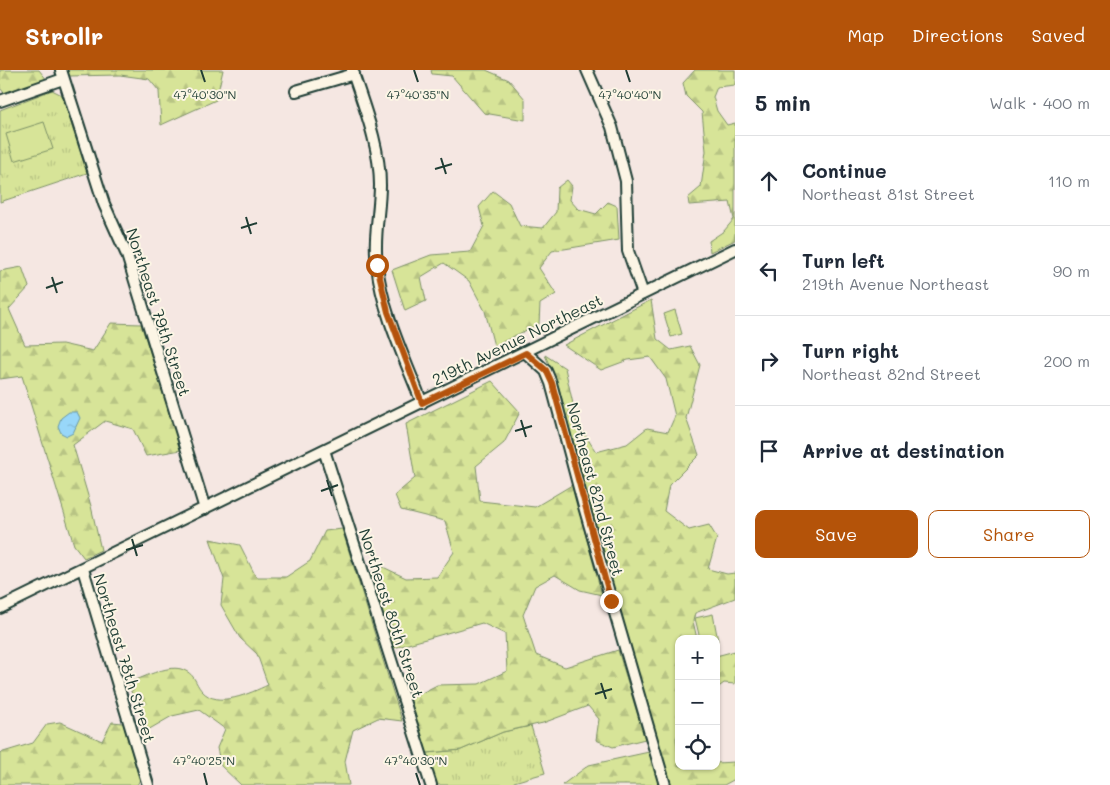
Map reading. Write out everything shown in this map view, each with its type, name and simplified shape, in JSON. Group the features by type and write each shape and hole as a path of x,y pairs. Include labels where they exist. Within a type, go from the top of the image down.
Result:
{"street":[{"path":"587,70 612,127 626,181 628,251 643,294"},
{"path":"296,91 353,72 372,133 380,184 376,222 377,265 388,312 422,403"},
{"path":"0,101 62,74"},
{"name":"Northeast 79th Street","path":"62,74 104,204 127,255 204,509"},
{"name":"219th Avenue Northeast","path":"0,608 526,353 735,249"},
{"name":"Northeast 82nd Street","path":"526,353 546,370 552,383 583,503 664,785"},
{"name":"Northeast 80th Street","path":"324,450 431,785"},
{"name":"Northeast 78th Street","path":"83,569 148,785"}],"green space":[{"path":"0,70 39,70 47,80 5,94 0,88"},
{"path":"67,70 223,70 216,100 161,125 159,91 149,79 120,75 69,76"},
{"path":"431,70 486,70 509,80 525,99 525,120 484,113 452,76 432,74"},
{"path":"695,70 735,70 735,85 717,87 713,97 717,111 727,125 735,123 735,240 710,252 709,241 724,231 734,219 730,202 689,205 688,198 701,187 706,151 702,112 686,96 683,83"},
{"path":"52,90 62,95 87,173 0,202 0,110"},
{"path":"44,122 53,149 14,161 6,134"},
{"path":"567,180 572,186 570,200 578,209 596,214 608,202 617,206 619,240 552,251 539,268 556,294 540,304 539,324 494,346 485,311 469,281 444,263 421,277 426,301 405,311 392,270 431,255 470,252 484,226 479,207 493,191 509,203 520,226 543,228 556,212 557,188"},
{"path":"22,267 29,287 9,309 25,345 62,344 93,351 111,323 141,324 181,450 146,456 133,429 105,421 73,445 91,506 101,550 84,558 74,545 22,376 0,379 0,271"},
{"path":"651,300 657,339 671,350 690,346 700,365 686,418 699,455 669,485 664,511 689,530 709,525 717,538 708,569 727,574 735,573 735,598 695,613 693,621 696,635 675,635 675,770 720,770 720,763 735,762 735,779 724,785 670,785 591,510 559,388 545,355 565,368 577,422 596,452 627,444 647,428 668,432 675,416 666,379 650,357 628,360 601,370 564,345"},
{"path":"675,310 682,334 671,337 664,314"},
{"path":"492,381 520,412 504,443 476,466 480,501 535,507 572,485 602,595 580,590 555,575 535,586 523,615 536,655 565,667 618,650 645,739 613,747 596,740 599,719 588,706 543,723 503,732 461,750 427,753 410,699 437,685 479,684 507,671 505,634 482,623 394,648 370,573 383,567 406,578 437,577 454,552 445,521 401,510 395,495 415,478 406,424"},
{"path":"342,529 402,721 378,718 353,730 345,761 349,785 241,785 221,766 217,748 225,729 199,710 172,716 146,731 128,683 154,673 175,668 186,671 192,676 202,691 217,699 234,698 268,685 257,654 240,638 221,605 224,579 210,539 240,545 256,577 286,577 310,561 325,531"},
{"path":"713,614 717,635 699,635 695,618"},
{"path":"735,651 735,684 724,683 720,686 720,655"},
{"path":"60,722 102,741 112,722 123,723 140,780 137,785 0,785 0,753 33,743 47,724"},
{"path":"531,726 545,773 514,782 513,785 437,785 427,753 461,750 503,732"},
{"path":"649,752 659,785 562,785 589,765"}],"water":[{"path":"69,412 77,412 80,418 73,433 67,436 61,433 58,426 61,418"}],"route":[{"path":"377,265 388,312 422,403 526,353 546,370 552,383 611,601"}]}
